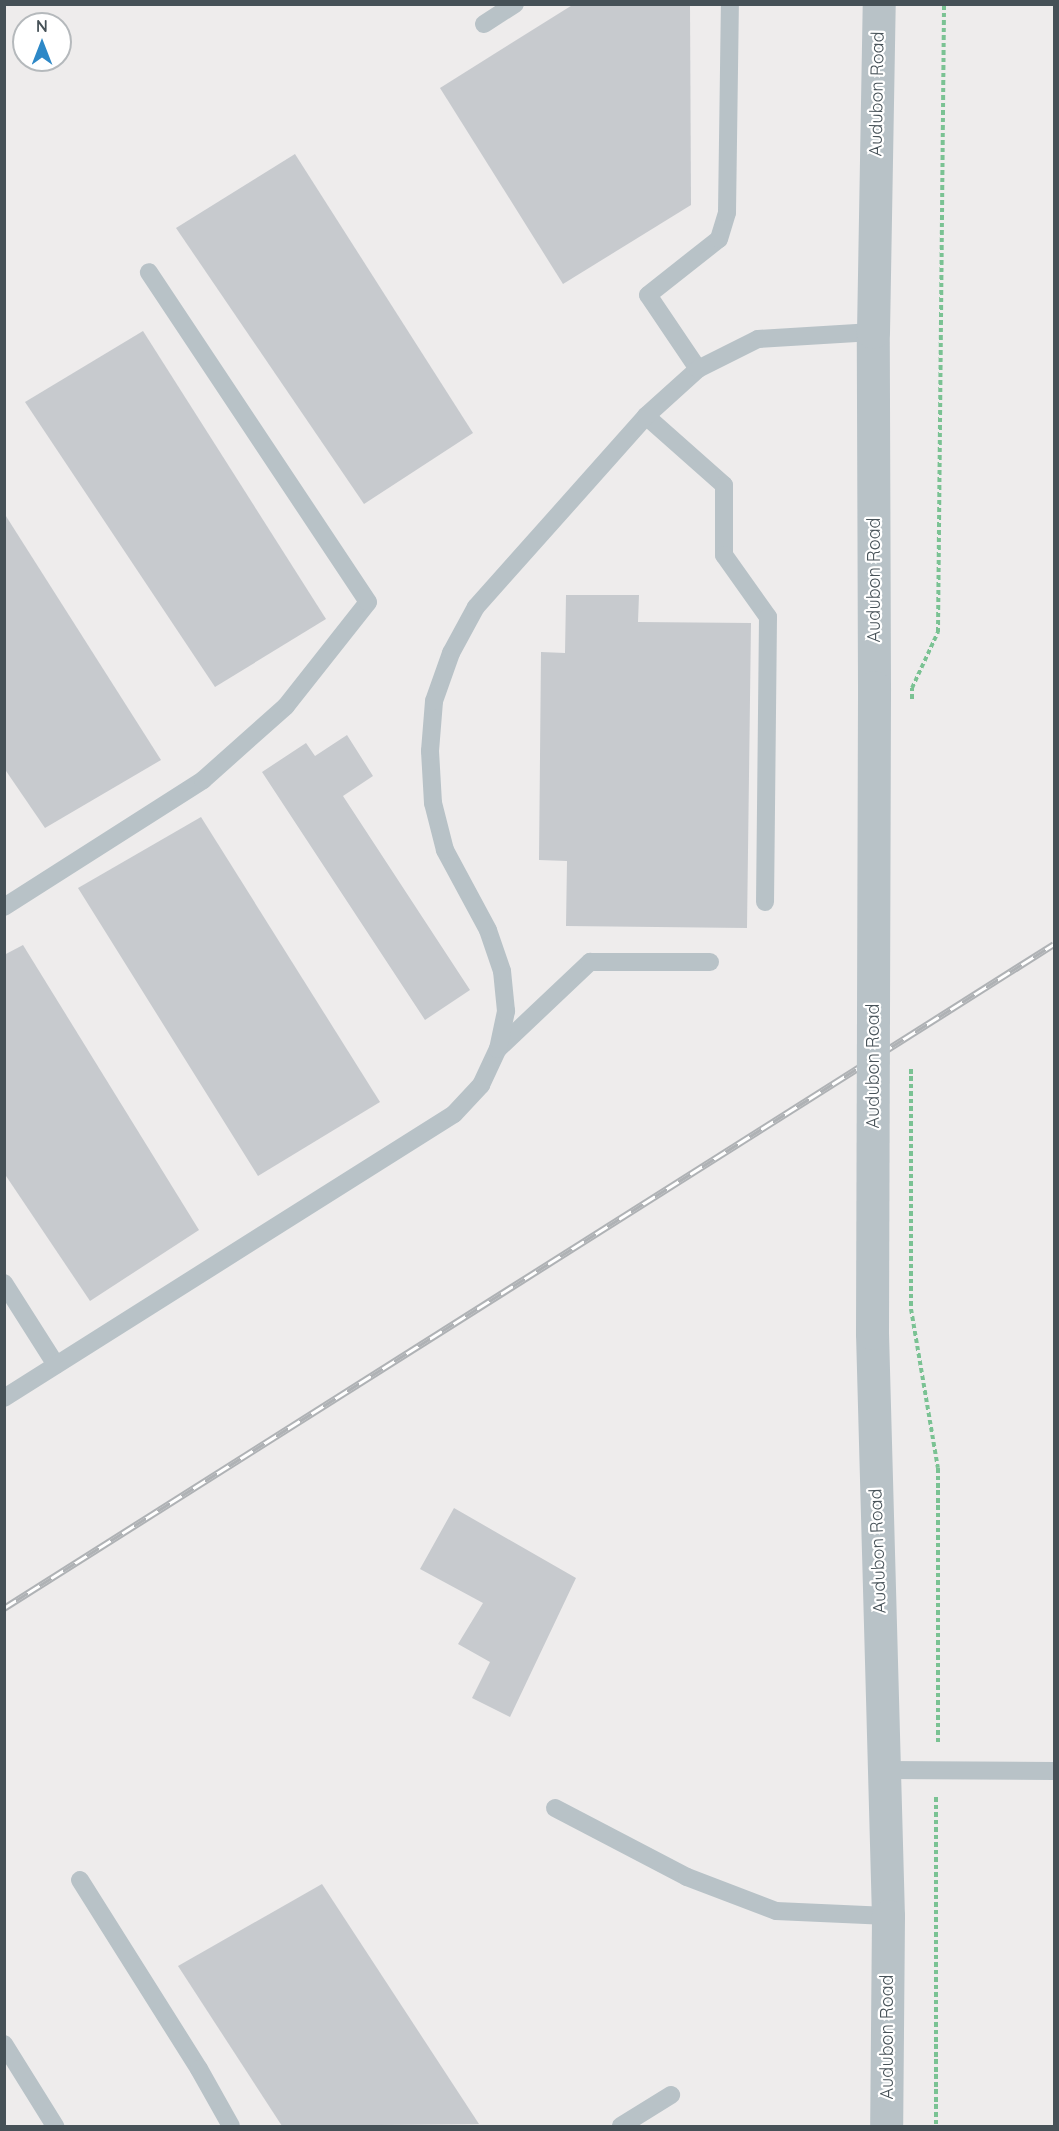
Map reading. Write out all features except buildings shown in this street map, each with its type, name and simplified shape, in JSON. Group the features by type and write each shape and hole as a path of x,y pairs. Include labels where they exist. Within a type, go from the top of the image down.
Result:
{"street":[{"name":"Audubon Road","path":"879,4 873,332 872,1333 888,1916 886,2127"}],"lane":[{"path":"484,24 515,4"},
{"path":"698,369 648,295 719,238 727,212 730,4"},
{"path":"4,907 203,780 286,706 368,602 149,273"},
{"path":"4,1398 454,1114 481,1084 498,1049 506,1011 502,971 488,930 445,850 433,803 430,751 434,701 451,653 476,607 646,416 698,369 758,339 873,332"},
{"path":"646,416 724,485 724,555 768,617 765,902"},
{"path":"498,1049 590,962 710,962"},
{"path":"4,1283 56,1365"},
{"path":"884,1770 1054,1771"},
{"path":"555,1808 687,1877 776,1911 888,1916"},
{"path":"80,1881 199,2069 231,2127"},
{"path":"4,2044 55,2127"},
{"path":"621,2127 671,2095"}],"path":[{"path":"912,688 938,632 944,4"},
{"path":"911,1309 938,1468 939,1772 936,2127"}],"railway":[{"path":"4,1608 1054,944"}]}
